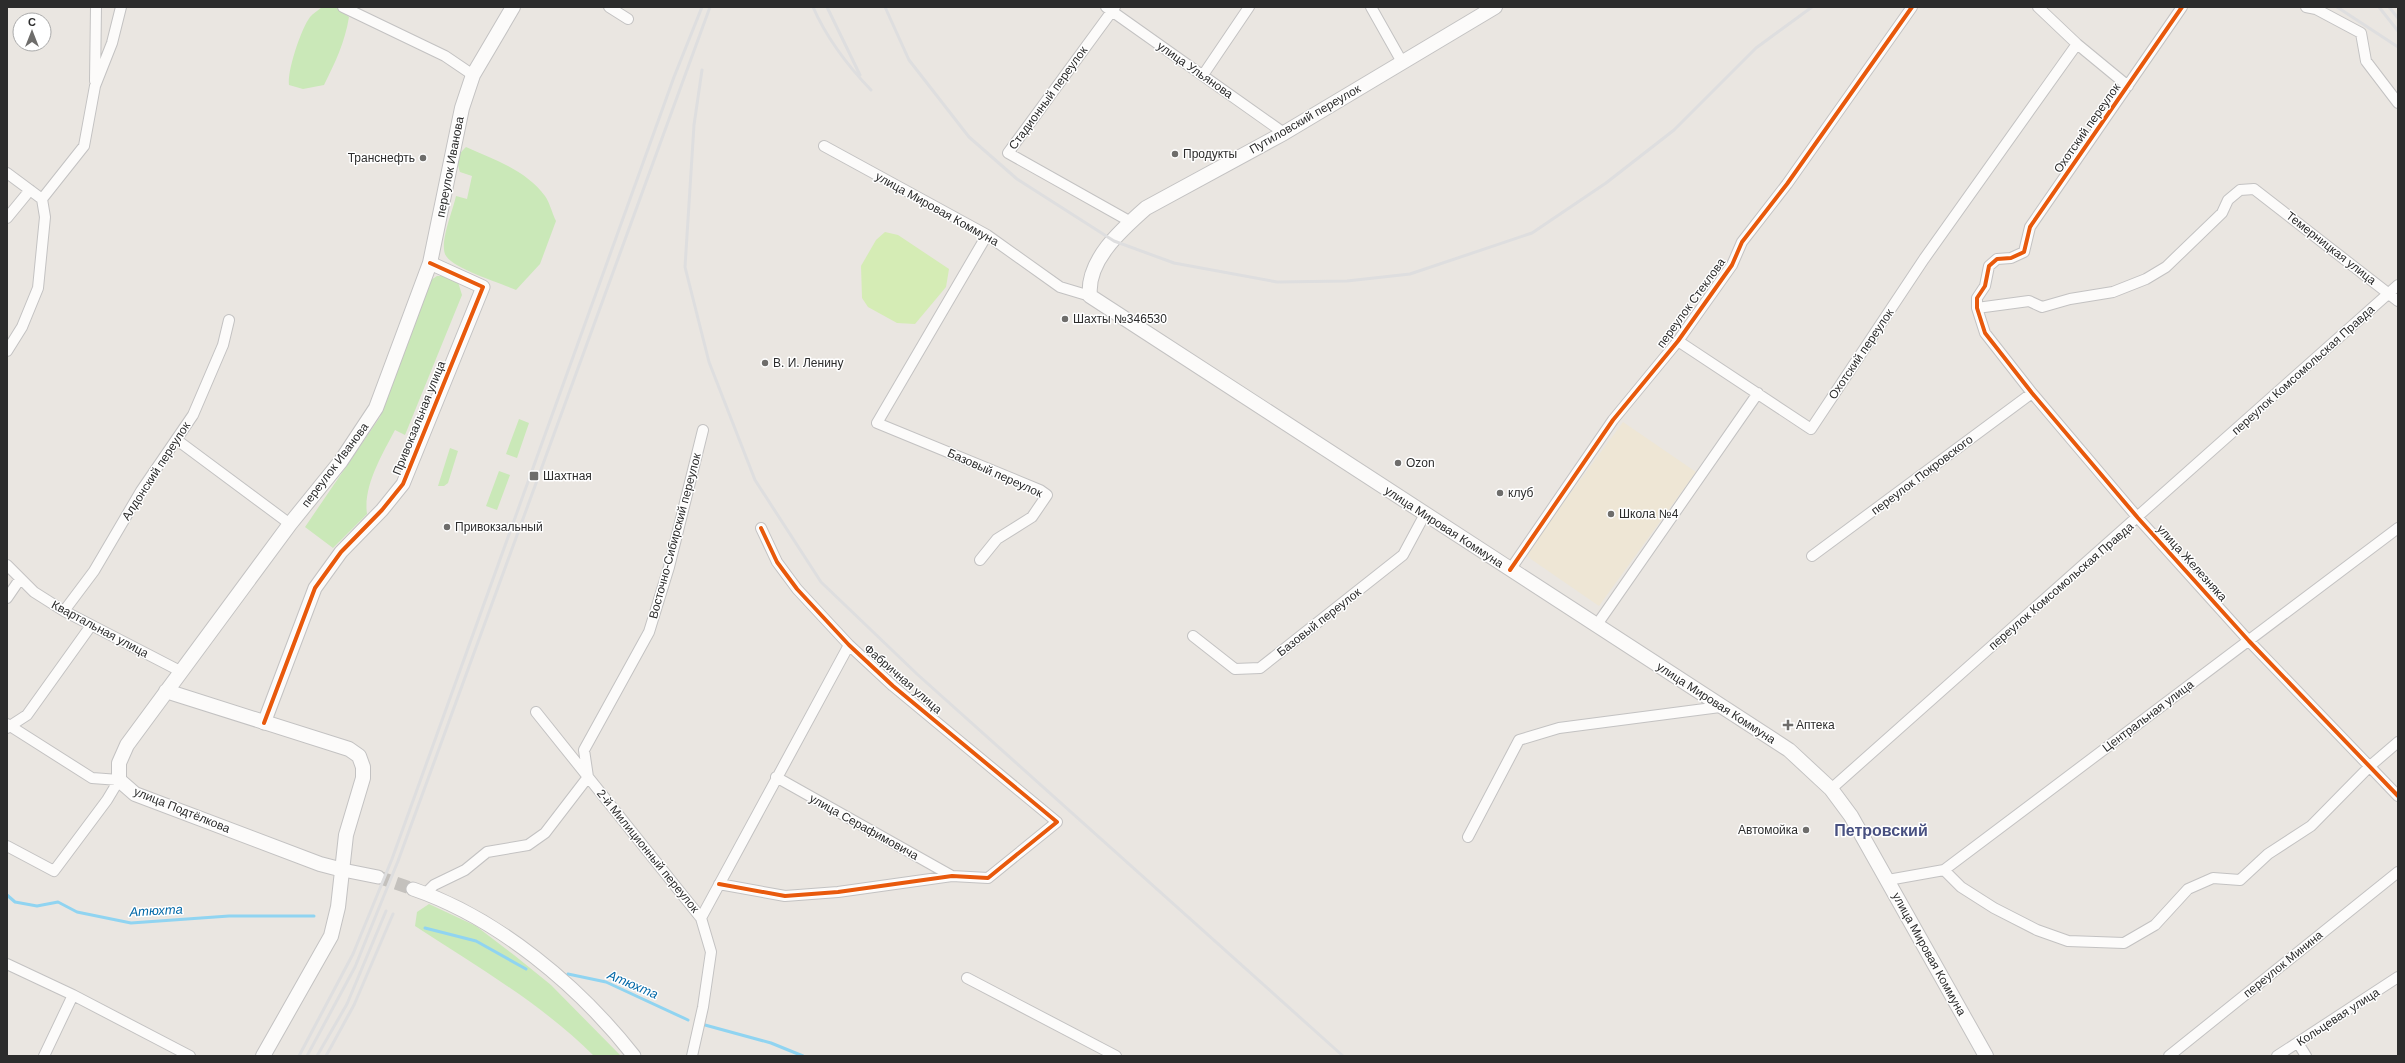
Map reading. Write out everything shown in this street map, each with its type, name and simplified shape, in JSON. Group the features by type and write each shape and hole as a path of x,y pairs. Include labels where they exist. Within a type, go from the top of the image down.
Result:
{"main road":[{"name":"переулок Иванова","path":"118,780 119,763 127,745 180,671 290,524 345,456 376,408 430,263 447,186 456,127 473,76 513,7"},
{"name":"Путиловский переулок","path":"1090,296 1089,285 1093,268 1131,222 1146,208 1284,133 1495,7"},
{"name":"улица Мировая Коммуна","path":"1090,296 1788,750 1831,789 1851,816 1986,1056"},
{"path":"166,691 349,749 359,756 363,767 363,778 346,835 338,907 331,936 263,1056"},
{"name":"улица Подтёлкова","path":"118,780 135,794 320,864 343,870"}],"street":[{"path":"42,199 84,146 95,86 96,7"},
{"path":"95,86 112,43 121,7"},
{"path":"343,7 445,56 473,76"},
{"path":"609,7 628,19"},
{"path":"1203,76 1249,7"},
{"path":"1371,7 1402,62"},
{"name":"переулок Стеклова","path":"1510,570 1613,420 1678,341 1732,265 1742,242 1787,184 1912,7"},
{"path":"2038,7 2077,44 2128,86"},
{"name":"Охотский переулок","path":"1977,308 1977,298 1985,286 1989,266 1997,259 2011,258 2024,252 2030,227 2182,7"},
{"path":"2306,7 2316,9 2361,33 2366,61 2398,103"},
{"name":"улица Ульянова","path":"1111,8 1203,76 1284,133"},
{"name":"Стадионный переулок","path":"1111,8 1008,153 1131,222"},
{"name":"Охотский переулок","path":"1758,393 1811,429 1924,259 2077,44"},
{"name":"улица Мировая Коммуна","path":"824,146 987,235 1060,287 1090,296"},
{"path":"7,173 42,199 45,217 38,288 22,327 7,351"},
{"name":"Темерницкая улица","path":"1977,308 2029,301 2042,307 2070,299 2113,292 2146,279 2166,267 2222,213 2228,200 2240,190 2254,189 2398,301"},
{"path":"7,218 30,190"},
{"name":"Базовый переулок","path":"980,560 996,539 1032,517 1047,495 1040,490 877,423 987,235"},
{"name":"Привокзальная улица","path":"264,723 315,588 341,552 382,510 403,484 483,287 430,263"},
{"name":"переулок Комсомольская Правда","path":"1831,789 2138,518 2398,285"},
{"name":"улица Железняка","path":"1977,308 1985,333 2032,393 2138,518 2249,641 2398,796"},
{"name":"Алдонский переулок","path":"64,611 94,571 141,491 177,440 192,415 223,345 229,320"},
{"path":"1596,626 1758,393 1678,341"},
{"name":"переулок Покровского","path":"1812,556 2032,393"},
{"name":"Восточно-Сибирский переулок","path":"588,777 584,750 649,632 669,567 703,430"},
{"path":"177,440 290,524"},
{"name":"Базовый переулок","path":"1193,636 1235,669 1260,668 1402,555 1425,514"},
{"name":"Фабричная улица","path":"761,528 777,562 797,589 849,645 905,696 1058,822 988,878 952,876"},
{"name":"Центральная улица","path":"1888,880 1944,870 2398,528"},
{"name":"Квартальная улица","path":"7,565 34,592 90,627 180,671"},
{"path":"7,598 20,579"},
{"path":"90,627 27,715 8,726 92,778 118,780"},
{"path":"701,918 849,645"},
{"path":"1468,838 1519,740 1559,728 1720,707"},
{"name":"2-й Милиционный переулок","path":"536,712 701,918 711,952 703,1006 692,1056"},
{"path":"1944,870 1961,887 2037,930 2068,941 2124,942 2155,925 2188,889 2213,878 2240,880 2268,854 2311,826 2370,766 2398,742"},
{"path":"426,894 434,885 465,870 487,852 528,846 545,833 588,777"},
{"name":"улица Серафимовича","path":"776,778 952,876"},
{"name":"переулок Иванова","path":"7,846 54,871 107,800 118,780"},
{"path":"343,870 378,877"},
{"name":"переулок Минина","path":"2169,1056 2398,872"},
{"path":"719,884 785,896 838,892 952,876"},
{"path":"413,889 473,915 538,960 609,1024 634,1056"},
{"path":"7,964 73,995 190,1056"},
{"name":"Кольцевая улица","path":"2277,1056 2398,977"},
{"path":"967,978 1116,1056"},
{"path":"44,1056 73,995"},
{"path":"2298,1043 2306,1056"}],"shaded area":[{"name":"Школа №4","path":"1623,422 1696,472 1599,606 1525,555"}],"green space":[{"path":"322,7 335,7 349,17 345,35 336,60 324,85 303,89 289,85 292,60 306,23 313,14"},
{"path":"466,147 508,166 528,179 545,196 556,221 540,264 516,290 456,265 445,254 445,234 456,196 467,199 472,176 460,172 458,165 458,158"},
{"path":"885,232 898,235 949,269 946,287 915,324 897,323 868,307 862,298 861,266 876,240"},
{"path":"437,276 446,276 458,282 462,295 405,435 395,430 375,471 368,493 367,514 333,548 305,527 380,417 431,280"},
{"path":"519,419 529,423 517,458 506,454"},
{"path":"450,448 458,451 448,483 444,486 438,486"},
{"path":"499,471 510,475 497,510 486,506"},
{"path":"429,904 476,926 514,955 551,985 621,1056 594,1056 553,1019 508,986 415,926 417,912"}],"waterway":[{"name":"Атюхта","path":"7,895 15,902 37,906 58,902 77,912 131,923 229,916 314,916"},
{"name":"Атюхта","path":"425,928 476,941 526,969"},
{"name":"Атюхта","path":"568,974 606,982 688,1020"},
{"name":"Атюхта","path":"705,1025 771,1043 803,1056"}],"tunnel":[{"path":"378,877 413,889"}],"railway":[{"path":"299,1056 353,954 392,859 674,77 702,7"},
{"path":"307,1056 355,967 398,861 710,7"},
{"path":"813,7 831,41 871,90"},
{"path":"827,7 860,75"},
{"path":"885,7 909,60 969,137 1017,179 1114,241 1174,263 1277,282 1347,281 1410,274 1532,233 1606,183 1674,130 1756,48 1812,7"},
{"path":"2337,7 2398,47"},
{"path":"2379,7 2398,31"},
{"path":"2389,7 2398,18"},
{"path":"702,70 694,125 685,267 709,362 755,480 821,582 917,674 1343,1056"},
{"path":"317,1056 347,1004 386,911"},
{"path":"326,1056 354,1005 393,914"}],"cycle path":[{"path":"1510,570 1613,420 1678,341 1732,265 1742,242 1787,184 1912,7"},
{"path":"2182,7 2030,227 2024,252 2011,258 1997,259 1989,266 1985,286 1977,298 1977,308 1985,333 2032,393 2138,518 2249,641 2398,796"},
{"path":"264,723 315,588 341,552 382,510 403,484 483,287 430,263"},
{"path":"719,884 785,896 838,892 952,876 988,878 1057,822 893,686 849,645 797,589 777,562 761,528"}],"place":[{"name":"Продукты","path":"1175,154"},
{"name":"Транснефть","path":"423,158"},
{"name":"Шахты №346530","path":"1065,319"},
{"name":"В. И. Ленину","path":"765,363"},
{"name":"Ozon","path":"1398,463"},
{"name":"Шахтная","path":"534,476"},
{"name":"клуб","path":"1500,493"},
{"name":"Школа №4","path":"1611,514"},
{"name":"Привокзальный","path":"447,527"},
{"name":"Аптека","path":"1788,725"},
{"name":"Автомойка","path":"1806,830"}],"district":[{"name":"Петровский","path":"1881,830"}]}
